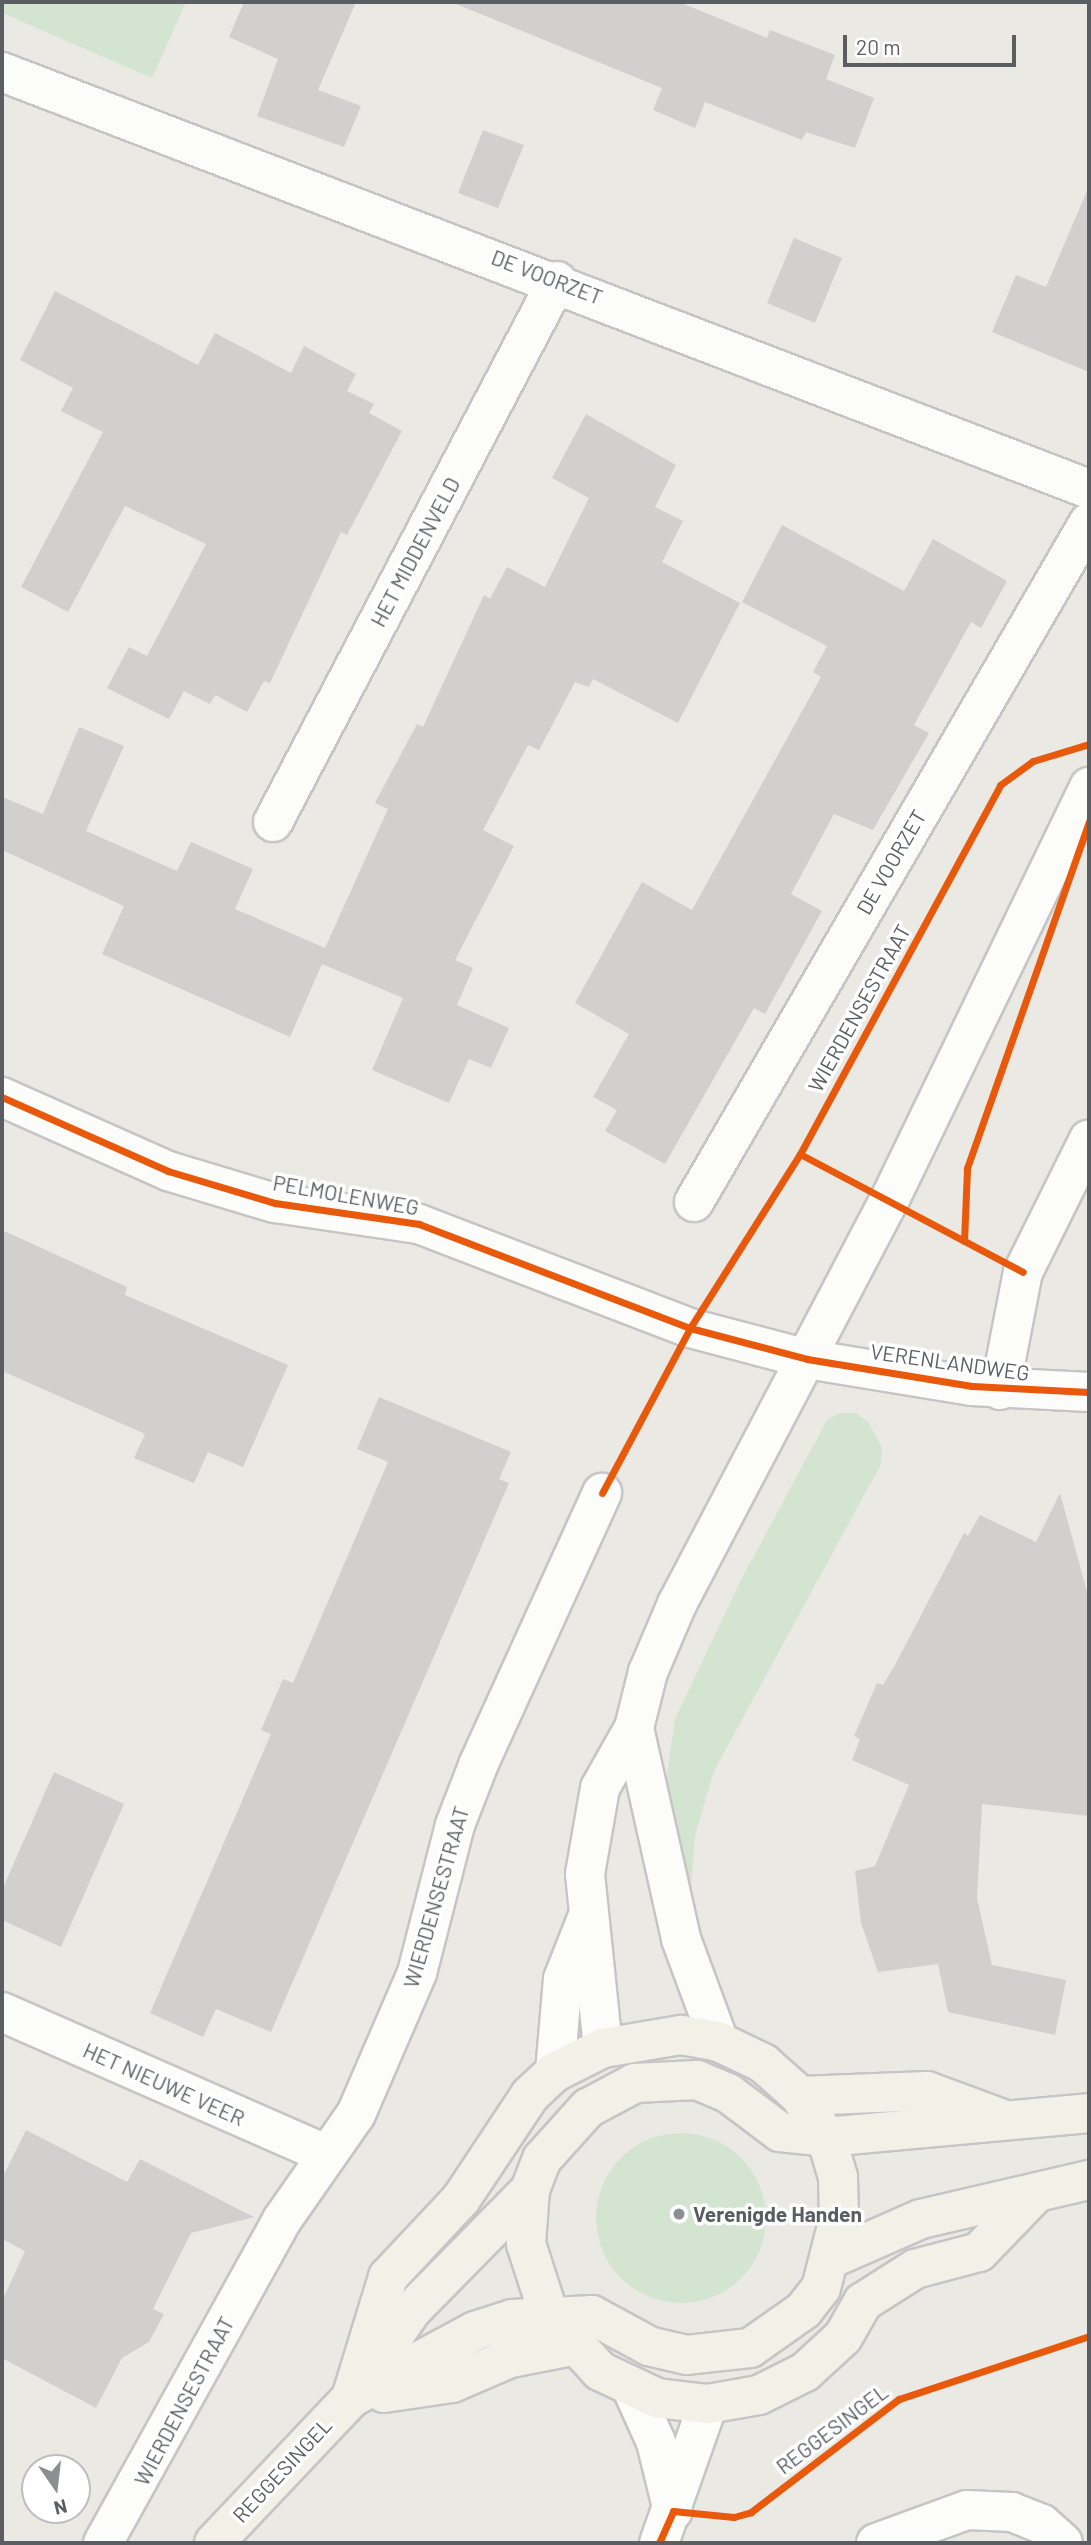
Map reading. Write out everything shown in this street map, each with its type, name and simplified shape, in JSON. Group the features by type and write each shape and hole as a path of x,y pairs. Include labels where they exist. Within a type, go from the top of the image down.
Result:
{"main road":[{"name":"REGGESINGEL","path":"681,2035 719,2042 763,2063 800,2096 826,2137 838,2177 832,2258 821,2288 783,2329 723,2354 687,2356 649,2346 592,2315 549,2315 475,2331 351,2398 388,2277 495,2153 530,2095 555,2071 603,2048 681,2035"},
{"path":"603,2048 603,2096"},
{"path":"1036,2193 979,2252 915,2269 863,2301 844,2337 805,2372 759,2395 708,2404 632,2389 572,2346 549,2315 526,2244 530,2190 564,2128 603,2096 635,2082 696,2080 728,2093 780,2132 826,2137 1089,2113"},
{"path":"800,2096 927,2091 1008,2121"},
{"path":"832,2258 921,2219 1089,2180"},
{"name":"REGGESINGEL","path":"214,2543 351,2398 411,2311 530,2190"},
{"path":"351,2398 452,2383 510,2358 572,2346"},
{"path":"708,2404 723,2354"}],"street":[{"name":"DE VOORZET","path":"2,72 557,281 1089,489"},
{"name":"HET MIDDENVELD","path":"274,822 557,281"},
{"name":"DE VOORZET","path":"694,1202 1089,522"},
{"path":"603,2048 585,1874 600,1788 634,1728 648,1672 677,1604 807,1359 1089,787"},
{"name":"PELMOLENWEG","path":"2,1097 168,1171 275,1203 419,1224 690,1328 807,1359"},
{"path":"1000,1390 1023,1272 1089,1139"},
{"name":"VERENLANDWEG","path":"807,1359 1000,1390 1089,1392"},
{"name":"WIERDENSESTRAAT","path":"103,2543 282,2220 356,2114 417,1973 455,1825 479,1763 602,1493"},
{"path":"634,1728 681,1939 719,2042"},
{"path":"555,2071 563,1979 589,1913"},
{"name":"HET NIEUWE VEER","path":"2,2012 327,2155"},
{"path":"632,2389 656,2442 666,2527"},
{"path":"666,2527 708,2404"},
{"path":"876,2543 967,2510 1012,2512 1042,2524 1063,2543"}],"green space":[{"path":"2,2 186,2 152,78 2,13"},
{"path":"839,1413 856,1413 868,1422 882,1448 881,1464 714,1771 695,1836 689,1912 666,1782 675,1719 740,1582 827,1420"},
{"path":"681,2133 714,2139 741,2158 760,2185 766,2218 760,2251 741,2278 714,2297 681,2303 648,2297 621,2278 602,2251 596,2218 602,2185 621,2158 648,2139"}],"building":[{"path":"244,2 356,2 318,90 361,106 344,147 257,116 278,59 229,37"},
{"path":"451,2 679,2 767,38 770,30 835,55 826,79 874,98 855,148 806,132 802,140 705,102 695,128 653,110 662,88"},
{"path":"483,130 524,145 498,208 458,193"},
{"path":"1089,186 1089,372 992,332 1016,275 1046,287"},
{"path":"794,238 842,258 815,323 767,303"},
{"path":"55,291 198,365 215,333 291,373 304,346 356,374 347,391 374,404 369,413 402,431 347,535 341,532 270,683 264,681 247,712 215,695 210,704 184,691 169,719 107,688 129,647 147,656 206,544 125,506 68,612 21,587 103,432 61,411 73,388 20,360"},
{"path":"586,414 676,465 655,507 683,521 662,562 740,603 678,723 593,679 589,687 575,682 539,750 528,745 483,830 514,846 455,960 473,968 457,1005 509,1028 491,1068 469,1059 449,1103 372,1070 403,998 322,964 290,1037 102,954 124,906 2,850 2,797 43,814 79,727 124,746 86,831 177,871 191,842 253,869 235,909 325,948 388,809 375,803 417,724 423,727 484,595 490,599 507,567 545,587 589,498 552,478"},
{"path":"782,525 904,591 933,539 1007,581 981,628 971,622 914,725 929,733 873,830 834,814 791,894 822,911 765,1014 754,1008 665,1164 605,1131 617,1110 593,1097 629,1034 575,1003 642,882 692,910 821,677 813,672 827,646 742,602"},
{"path":"2,1230 127,1287 125,1295 288,1365 243,1467 208,1452 194,1483 134,1458 145,1434 2,1371"},
{"path":"379,1397 511,1452 499,1479 509,1483 271,2032 216,2009 203,2037 150,2013 271,1734 261,1730 283,1679 293,1683 388,1462 357,1449"},
{"path":"1060,1493 1089,1599 1089,1816 982,1804 977,1898 992,1965 1066,1980 1055,2035 948,2012 938,1964 878,1972 861,1923 855,1871 875,1866 909,1785 852,1760 860,1739 854,1736 877,1683 883,1685 895,1665 964,1533 968,1536 980,1515 1036,1542"},
{"path":"54,1772 124,1804 61,1947 2,1920 2,1890"},
{"path":"26,2130 127,2182 140,2159 254,2217 191,2233 153,2309 164,2314 149,2342 122,2358 96,2408 2,2358 2,2301 25,2251 2,2239 2,2178"}],"cycle path":[{"path":"602,1493 690,1328 800,1154 1000,785 1033,761 1089,744"},
{"path":"964,1241 967,1168 1089,822"},
{"path":"2,1097 168,1171 275,1203 419,1224 690,1328 807,1359 972,1386 1089,1392"},
{"path":"800,1154 1023,1272"},
{"path":"659,2543 673,2511 734,2517 751,2512 899,2399 1089,2336"}],"place":[{"name":"Verenigde Handen","path":"679,2214"}]}
